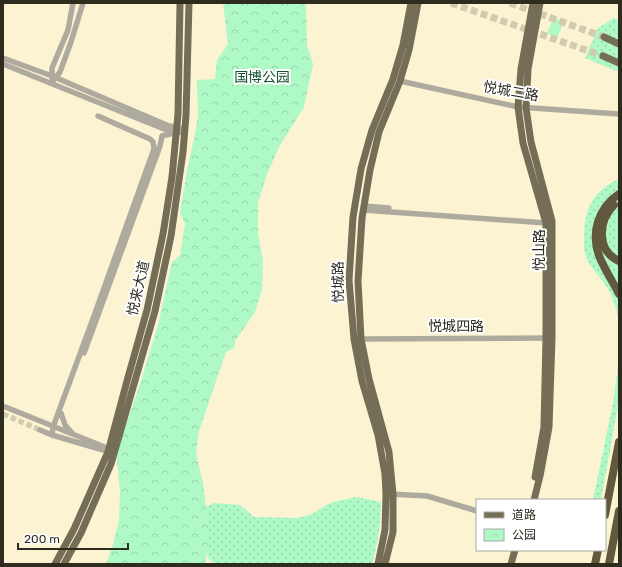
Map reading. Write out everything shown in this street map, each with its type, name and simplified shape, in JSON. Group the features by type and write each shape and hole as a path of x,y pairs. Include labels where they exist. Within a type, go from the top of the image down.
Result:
{"highway":[{"path":"619,194 607,204 596,227 599,256 619,294"},
{"path":"619,200 611,208 607,215 601,235 606,252 614,259 619,261"},
{"path":"606,510 619,442"},
{"path":"609,564 619,511"},
{"path":"595,564 598,551"}],"main road":[{"name":"悦来大道","path":"55,564 74,529 111,451 126,381 147,310 162,241 172,177 177,130 180,3"},
{"name":"悦来大道","path":"64,564 81,533 111,451 155,311 171,236 184,131 189,3"},
{"name":"悦城路","path":"378,564 390,494 382,453 362,382 354,339 349,280 353,216 361,169 372,130 393,79 403,45 411,3"},
{"name":"悦城路","path":"385,564 393,532 389,452 369,379 361,339 358,281 363,208 370,170 380,132 400,81 411,43 418,3"},
{"name":"悦山路","path":"533,3 521,69 523,143 545,221 550,427 534,499"},
{"name":"悦山路","path":"529,499 544,427 549,338 552,221 522,108 540,3"},
{"path":"604,37 619,44"},
{"path":"603,56 619,63"},
{"path":"511,564 515,551"},
{"path":"516,564 520,551"}],"street":[{"path":"53,79 52,68 68,30 74,3"},
{"path":"53,79 60,72 83,3"},
{"path":"3,58 177,130 184,131"},
{"path":"3,64 53,79"},
{"name":"悦城二路","path":"400,81 522,108 619,114"},
{"path":"52,435 154,149 153,142 150,139 98,116"},
{"path":"54,427 61,413 98,318 160,146 162,136 177,130"},
{"path":"363,208 545,221"},
{"name":"悦城四路","path":"361,339 549,338"},
{"path":"3,406 111,451"},
{"path":"61,413 65,425 75,436"},
{"path":"40,430 52,435 111,451"},
{"path":"390,494 427,496 476,511"}],"green space":[{"name":"国博公园","path":"223,3 306,3 307,45 313,64 304,107 279,147 267,174 258,203 258,233 263,262 262,289 255,312 235,341 234,348 226,352 199,431 196,454 203,483 208,525 208,543 205,564 106,564 119,520 120,490 116,453 140,384 158,325 172,262 180,255 185,224 180,213 198,116 197,80 215,79 217,60 228,44"},
{"path":"554,17 564,22 557,38 547,33"},
{"path":"614,18 619,20 619,72 585,58 598,28"},
{"path":"619,179 619,322 615,306 606,286 586,256 584,235 586,217 592,201 603,189"},
{"path":"619,360 619,400 601,499 593,499 613,403"},
{"path":"357,497 381,502 379,533 372,564 214,564 207,557 208,525 206,507 214,503 240,505 254,517 297,518 312,514 328,504"}],"tunnel":[{"path":"451,3 603,56"},
{"path":"510,3 604,37"},
{"path":"3,414 40,430"}]}
